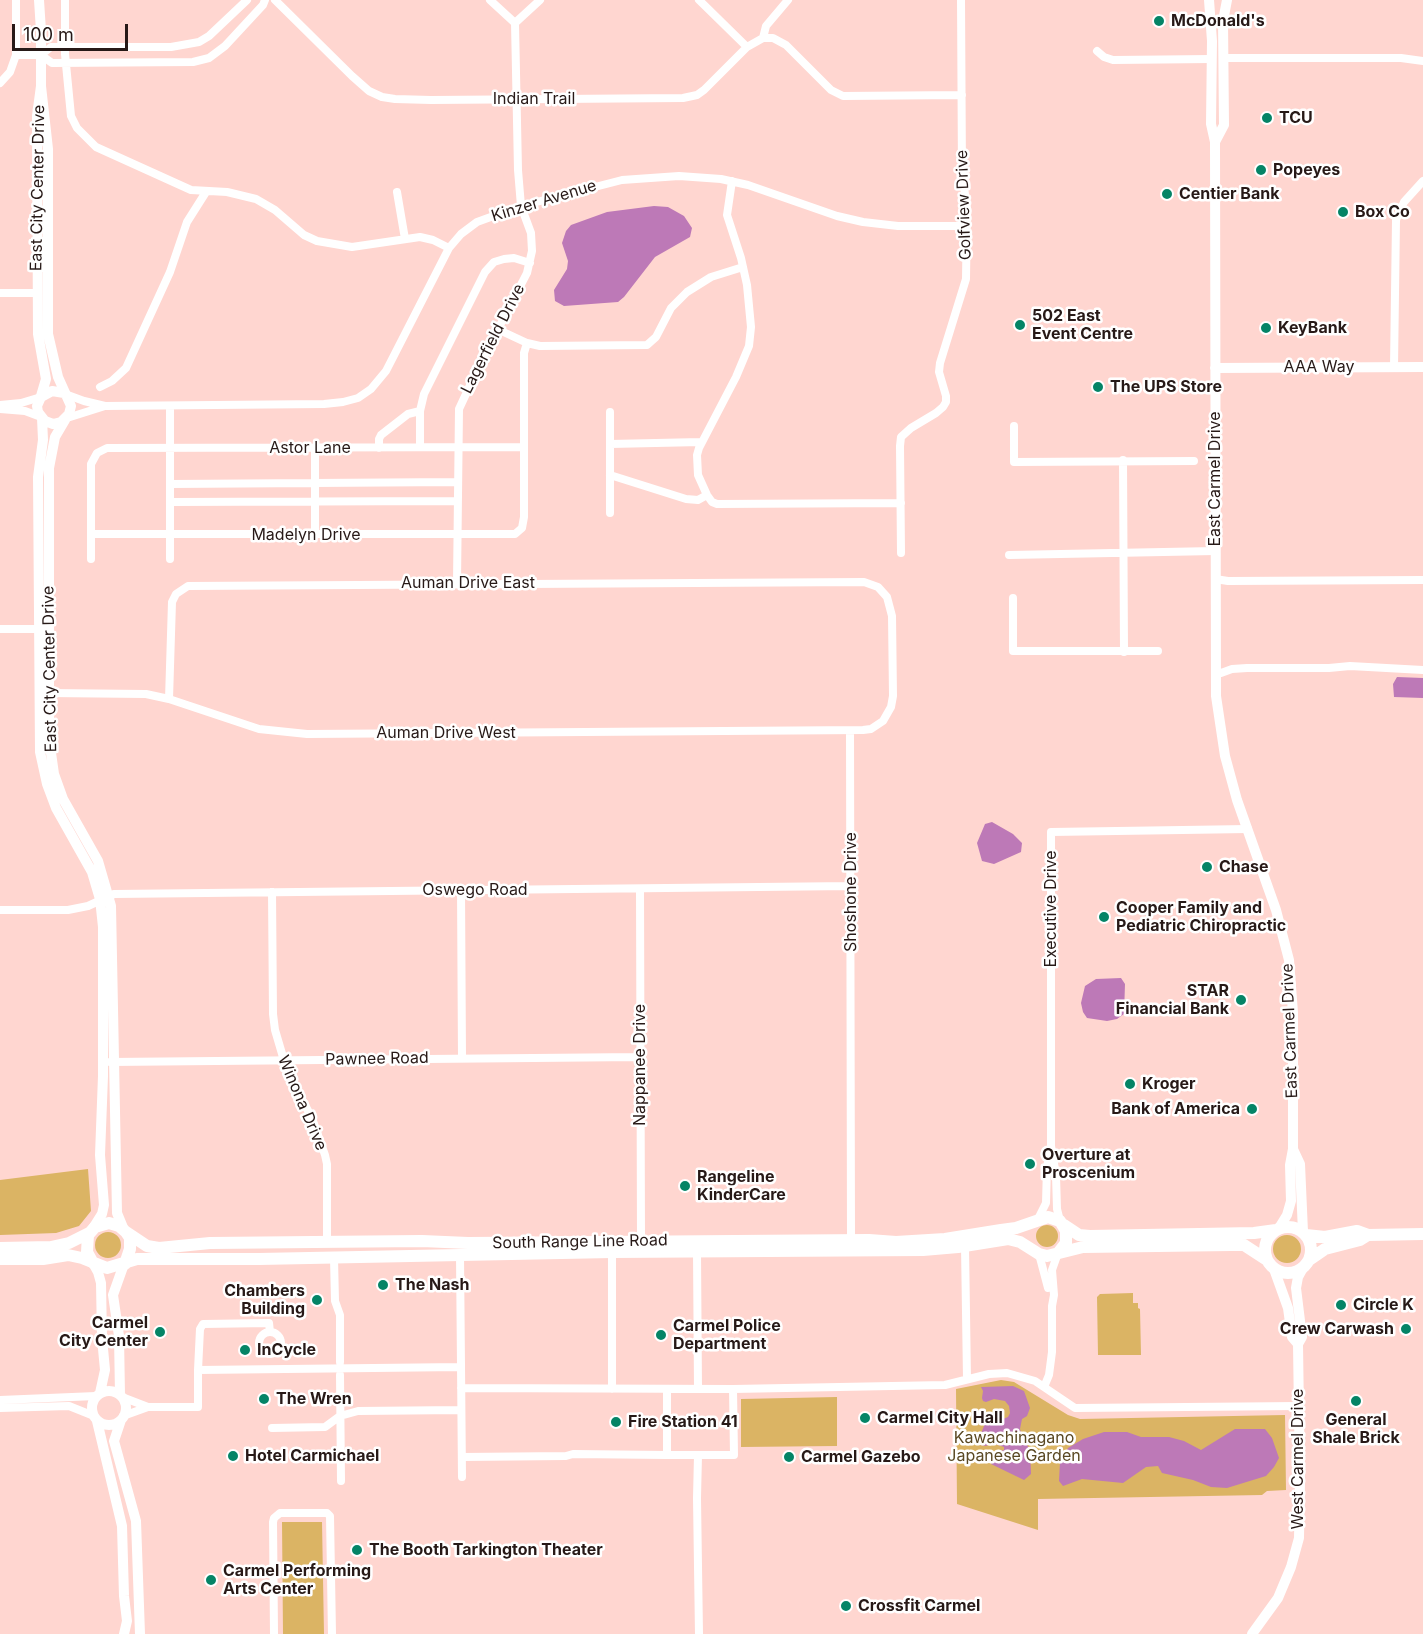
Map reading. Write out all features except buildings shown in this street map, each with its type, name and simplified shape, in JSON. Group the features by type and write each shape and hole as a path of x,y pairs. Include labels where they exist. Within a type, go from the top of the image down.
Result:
{"main road":[{"path":"1368,1235 1360,1240 1325,1249 1290,1273 1271,1264 1244,1245 1077,1247 1047,1256 1036,1252 1029,1242 1028,1232 1037,1219 1052,1217 1079,1235 1090,1236 1251,1233 1292,1227 1304,1233 1325,1238 1357,1232 1368,1235 1423,1234"},
{"name":"South Range Line Road","path":"125,1231 147,1246 156,1247 210,1243 422,1241 468,1244 851,1240 896,1242 945,1239 1016,1228 1037,1219"},
{"path":"0,1248 51,1248 69,1243 108,1223 115,1224 125,1231 130,1238 131,1246 125,1264 107,1268 82,1258 68,1256 43,1259 0,1259"},
{"path":"1058,1252 1063,1248 1067,1237 1062,1223"},
{"path":"1271,1264 1265,1247 1267,1240 1278,1229"},
{"path":"90,1232 86,1248 93,1263"},
{"path":"1304,1233 1311,1247 1306,1263"},
{"name":"South Range Line Road","path":"125,1264 137,1259 923,1250 1012,1239 1036,1252"}],"street":[{"path":"0,83 10,72 15,55 16,0"},
{"name":"East City Center Drive","path":"39,0 41,86 48,149 48,334 54,365 64,394"},
{"name":"East City Center Drive","path":"41,22 45,0"},
{"path":"65,0 65,55 71,116 77,128 87,139 109,154 181,187 206,192 233,193 256,199 274,210 304,235 317,241 352,247 423,238 449,248"},
{"path":"15,55 41,55 52,63 65,55 171,47 199,42 209,36 247,0"},
{"path":"41,55 51,46 65,55 171,63 193,62 209,58 225,46 265,0"},
{"name":"Indian Trail","path":"275,0 369,91 382,97 395,99 690,97 704,90 747,46 763,38"},
{"path":"490,0 515,23 540,0"},
{"path":"699,0 747,46"},
{"path":"788,0 766,26 763,38 773,38 786,45 831,90 843,96 962,95 961,0"},
{"name":"East Carmel Drive","path":"1209,0 1212,21 1211,124 1215,142 1217,710 1225,756 1272,896 1288,960 1293,1013 1293,1149 1290,1165 1291,1201 1288,1212 1278,1229"},
{"name":"East Carmel Drive","path":"1215,142 1224,125 1223,13 1227,0"},
{"name":"Lagerfield Drive","path":"457,583 459,409 527,273 532,244 521,206 515,23"},
{"path":"171,47 171,63"},
{"path":"1097,51 1104,57 1115,60 1211,59"},
{"path":"1223,58 1401,58 1423,61"},
{"name":"East City Center Drive","path":"41,86 37,116 37,293 38,339 46,376 41,397"},
{"name":"Golfview Drive","path":"901,553 901,437 944,407 946,396 939,372 940,363 966,279 967,226 962,173 962,95"},
{"name":"Kinzer Avenue","path":"64,394 105,406 333,404 350,400 365,393 386,371 449,248 470,226 521,206 622,180 693,176 732,181 863,222 898,226 967,226"},
{"path":"732,181 727,215 743,267 751,327 749,346 736,377 701,441 697,464 698,475 707,495 712,502 717,504 900,502"},
{"path":"1394,367 1396,220 1404,202 1423,181"},
{"path":"100,387 112,381 126,368 170,272 184,230 206,192"},
{"path":"397,192 405,239"},
{"path":"420,447 420,411 430,381 487,269 494,262 504,258 514,258 530,263"},
{"path":"497,329 526,343 540,346 647,345 656,337 671,308 687,292 711,278 743,267"},
{"path":"0,293 37,293"},
{"path":"524,447 524,353 526,343"},
{"name":"AAA Way","path":"1215,368 1423,367"},
{"path":"52,390 64,394 71,406 66,419 53,424 25,411 0,407 41,397 52,390"},
{"path":"41,397 38,406 41,418"},
{"name":"Kinzer Avenue","path":"66,419 105,406"},
{"path":"170,406 170,559"},
{"path":"378,447 378,439 381,435 408,414 420,411"},
{"path":"610,412 610,513"},
{"name":"East City Center Drive","path":"41,418 43,440 38,477 39,742 44,773 56,808 104,897"},
{"name":"East City Center Drive","path":"66,419 55,437 49,468 49,739 54,774 68,811 98,861 113,932 109,1062 100,1155 104,1205 102,1214 90,1232"},
{"path":"1014,426 1014,462 1194,461"},
{"path":"610,444 701,441"},
{"path":"315,447 315,535"},
{"name":"Astor Lane","path":"91,534 91,464 97,453 107,448 524,447"},
{"name":"Madelyn Drive","path":"91,534 507,536 520,531 524,517 524,447"},
{"path":"1123,460 1124,652"},
{"path":"610,475 686,499 698,500 707,495"},
{"path":"170,484 457,482"},
{"path":"170,502 458,501"},
{"path":"91,534 91,559"},
{"path":"1009,555 1215,552"},
{"path":"1215,579 1228,581 1423,580"},
{"name":"Auman Drive East","path":"169,699 172,602 176,594 188,586 457,583 869,583 878,587 890,602 893,696 888,716 883,721 870,729 850,731"},
{"path":"1012,598 1012,651 1158,651"},
{"path":"0,628 38,629"},
{"path":"1218,672 1247,668 1350,666 1423,670"},
{"name":"Auman Drive West","path":"49,693 136,692 169,699 259,729 307,734 850,731"},
{"name":"Shoshone Drive","path":"850,731 851,1240"},
{"name":"Executive Drive","path":"1062,1223 1057,1209 1056,1175 1051,1146 1051,832 1248,829"},
{"name":"Oswego Road","path":"0,910 68,910 88,906 104,897 272,892 851,886"},
{"name":"Nappanee Drive","path":"640,889 641,1241"},
{"path":"461,890 462,1058"},
{"name":"Winona Drive","path":"272,892 273,1014 288,1074 312,1118 325,1155 327,1242"},
{"name":"Pawnee Road","path":"109,1062 639,1057"},
{"name":"East City Center Drive","path":"109,1062 117,1212 125,1231"},
{"name":"Executive Drive","path":"1037,1219 1046,1203 1047,1167 1051,1146"},
{"name":"East Carmel Drive","path":"1293,1149 1300,1164 1304,1233"},
{"path":"965,1246 967,1379"},
{"path":"612,1252 612,1389"},
{"path":"697,1252 698,1389"},
{"path":"1036,1252 1052,1306"},
{"path":"1044,1387 1049,1375 1052,1352 1054,1295 1052,1270 1058,1252"},
{"path":"460,1256 462,1478"},
{"path":"334,1258 335,1301 340,1315 340,1362"},
{"path":"93,1263 101,1283 105,1370 92,1405 121,1516 127,1621 124,1634"},
{"name":"West Carmel Drive","path":"1252,1634 1274,1605 1286,1582 1299,1538 1298,1344 1302,1337 1296,1288 1298,1277 1306,1263"},
{"path":"125,1264 115,1285 114,1294 119,1336 121,1396 126,1408 114,1441 136,1521 141,1634"},
{"name":"West Carmel Drive","path":"1271,1264 1288,1308 1292,1337 1298,1344"},
{"path":"0,1400 98,1394 108,1390 148,1407 198,1407 200,1329 203,1324 269,1323 270,1332"},
{"path":"270,1332 278,1335 282,1343 279,1351 271,1355 262,1352 259,1344 262,1335 270,1332"},
{"path":"271,1355 271,1369"},
{"path":"198,1370 460,1368"},
{"path":"461,1388 733,1389 945,1385 995,1373 1006,1373 1026,1377 1075,1408 1298,1406"},
{"path":"340,1376 341,1481"},
{"path":"667,1389 667,1455"},
{"path":"462,1457 566,1456 573,1454 734,1455 733,1389"},
{"path":"0,1408 69,1406 107,1425 117,1423 122,1418 148,1407"},
{"path":"272,1428 325,1427 340,1416 358,1411 461,1410"},
{"path":"698,1455 699,1634"},
{"path":"274,1634 274,1518 279,1513 327,1513 331,1519 332,1634"}],"green space":[{"path":"88,1169 91,1211 79,1226 56,1233 0,1235 0,1180"},
{"path":"1047,1225 1055,1228 1058,1236 1055,1244 1047,1247 1039,1244 1036,1236 1039,1228"},
{"path":"108,1232 117,1236 121,1245 117,1254 108,1258 99,1254 95,1245 99,1236"},
{"path":"1287,1235 1297,1239 1301,1249 1297,1259 1287,1263 1277,1259 1273,1249 1277,1239"},
{"path":"1133,1293 1133,1303 1138,1303 1140,1309 1141,1355 1098,1355 1097,1297 1100,1294"},
{"name":"Kawachinagano Japanese Garden","path":"1001,1380 1014,1382 1068,1415 1080,1419 1285,1415 1286,1490 1267,1491 1262,1495 1038,1499 1038,1530 957,1504 956,1389"},
{"path":"837,1397 837,1446 741,1447 741,1399"},
{"path":"282,1522 322,1522 324,1634 283,1634"}],"shaded area":[{"path":"654,206 668,207 684,216 692,228 690,237 655,257 618,302 564,306 555,301 554,290 567,269 568,261 562,243 571,225 607,212"},
{"path":"1397,677 1423,678 1423,698 1394,697 1393,684"},
{"path":"992,822 1013,834 1022,843 1021,852 994,864 982,861 977,843 985,824"},
{"path":"1121,978 1125,984 1124,1014 1117,1019 1107,1021 1087,1018 1081,1003 1085,986 1096,979"},
{"path":"1013,1386 1024,1391 1030,1408 1027,1416 1022,1419 1020,1429 1023,1440 1030,1449 1031,1474 1024,1480 991,1464 994,1453 1004,1450 1004,1447 992,1443 986,1446 980,1445 978,1441 986,1421 1003,1419 1010,1413 1005,1401 994,1399 983,1401 981,1387"},
{"path":"1235,1429 1265,1429 1272,1438 1279,1458 1266,1476 1227,1488 1211,1487 1162,1473 1158,1466 1146,1467 1123,1483 1082,1479 1063,1486 1059,1481 1060,1462 1068,1448 1083,1439 1104,1432 1127,1432 1141,1437 1169,1437 1184,1441 1201,1450"}],"place":[{"name":"McDonald's","path":"1159,21"},
{"name":"TCU","path":"1267,118"},
{"name":"Popeyes","path":"1261,170"},
{"name":"Centier Bank","path":"1167,194"},
{"name":"Box Co","path":"1343,212"},
{"name":"502 East Event Centre","path":"1020,325"},
{"name":"KeyBank","path":"1266,328"},
{"name":"The UPS Store","path":"1098,387"},
{"name":"Chase","path":"1207,867"},
{"name":"Cooper Family and Pediatric Chiropractic","path":"1104,917"},
{"name":"STAR Financial Bank","path":"1241,1000"},
{"name":"Kroger","path":"1130,1084"},
{"name":"Bank of America","path":"1252,1109"},
{"name":"Overture at Proscenium","path":"1030,1164"},
{"name":"Rangeline KinderCare","path":"685,1186"},
{"name":"The Nash","path":"383,1285"},
{"name":"Chambers Building","path":"317,1300"},
{"name":"Circle K","path":"1341,1305"},
{"name":"Crew Carwash","path":"1406,1329"},
{"name":"Carmel City Center","path":"160,1332"},
{"name":"Carmel Police Department","path":"661,1335"},
{"name":"InCycle","path":"245,1350"},
{"name":"The Wren","path":"264,1399"},
{"name":"General Shale Brick","path":"1356,1401"},
{"name":"Carmel City Hall","path":"865,1418"},
{"name":"Fire Station 41","path":"616,1422"},
{"name":"Hotel Carmichael","path":"233,1456"},
{"name":"Carmel Gazebo","path":"789,1457"},
{"name":"The Booth Tarkington Theater","path":"357,1550"},
{"name":"Carmel Performing Arts Center","path":"211,1580"},
{"name":"Crossfit Carmel","path":"846,1606"}]}
